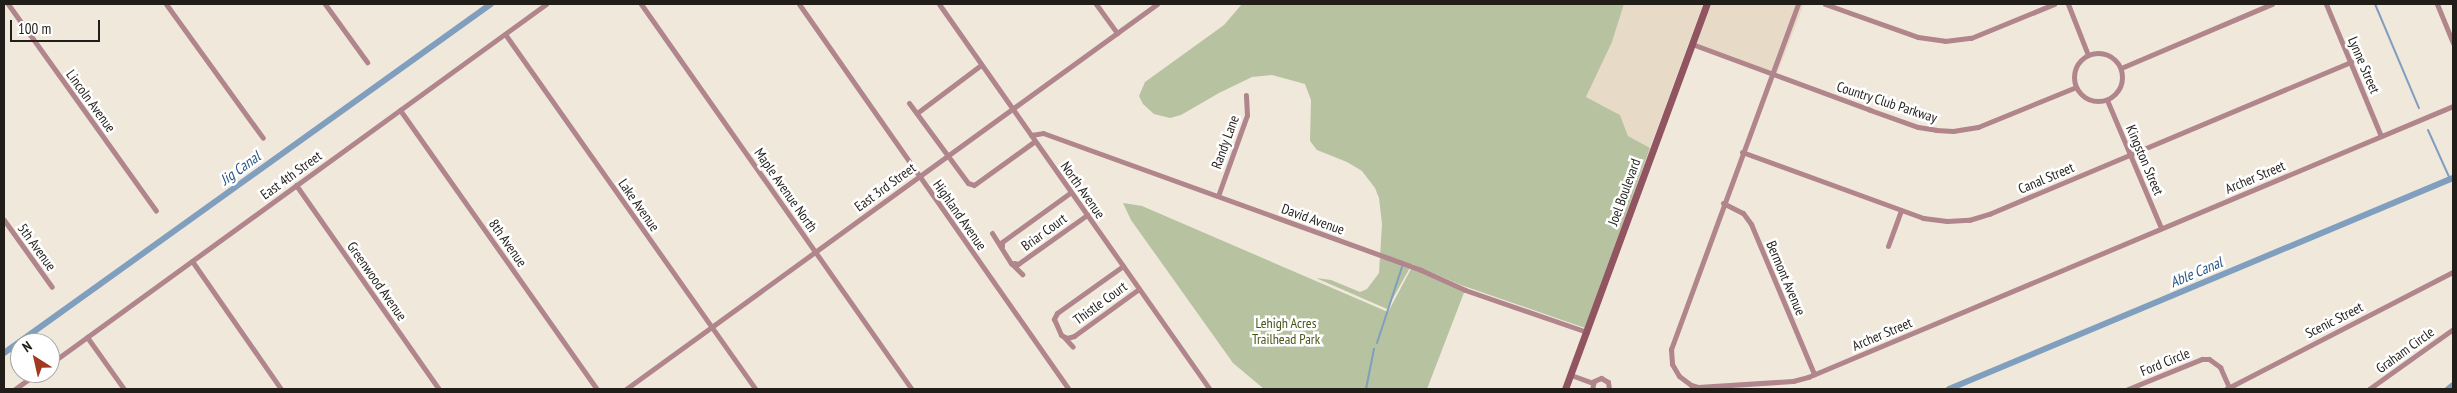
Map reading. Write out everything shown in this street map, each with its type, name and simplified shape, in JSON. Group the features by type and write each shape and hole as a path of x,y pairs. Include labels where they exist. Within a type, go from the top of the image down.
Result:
{"main road":[{"name":"Joel Boulevard","path":"1565,389 1707,4"}],"street":[{"name":"Lincoln Avenue","path":"8,4 156,211"},
{"path":"166,4 263,138"},
{"path":"325,4 367,62"},
{"name":"East 4th Street","path":"60,357 546,4"},
{"name":"Maple Avenue North","path":"641,4 912,389"},
{"name":"Highland Avenue","path":"798,4 1070,389"},
{"name":"North Avenue","path":"938,4 1210,389"},
{"path":"1096,4 1117,33"},
{"name":"East 3rd Street","path":"626,389 1157,4"},
{"name":"Archer Street","path":"1798,4 1673,342 1671,357 1675,370 1691,385 1706,387 1793,381 1814,374 2453,106"},
{"path":"1825,4 1918,37 1945,41 1979,35 2054,4"},
{"path":"2068,4 2088,55"},
{"path":"2121,68 2272,4"},
{"name":"Lynne Street","path":"2326,4 2381,136"},
{"path":"2437,4 2453,43"},
{"name":"Lake Avenue","path":"504,34 755,389"},
{"name":"Country Club Parkway","path":"1692,44 1918,127 1944,131 1978,127 2076,87"},
{"path":"2104,53 2117,61 2121,68 2123,75 2119,90 2107,100 2092,101 2080,94 2076,87 2074,72 2082,59 2088,55 2104,53"},
{"name":"Canal Street","path":"1742,152 1901,210 1939,221 1969,220 1989,214 2351,62"},
{"path":"916,112 981,65"},
{"name":"Randy Lane","path":"1218,196 1248,115 1246,96"},
{"name":"Kingston Street","path":"2107,100 2162,228"},
{"path":"910,102 968,183 974,185 1036,141"},
{"name":"8th Avenue","path":"400,110 597,389"},
{"name":"David Avenue","path":"1031,135 1043,132 1421,270 1465,290 1587,332"},
{"name":"Greenwood Avenue","path":"296,185 439,389"},
{"name":"Briar Court","path":"1002,246 1002,242 1071,192"},
{"name":"Bermont Avenue","path":"1723,203 1743,213 1751,224 1814,374"},
{"path":"1888,246 1901,210"},
{"name":"Briar Court","path":"1014,263 1018,264 1087,215"},
{"name":"5th Avenue","path":"4,220 52,287"},
{"name":"Briar Court","path":"992,233 1002,246 1001,248 1022,274"},
{"path":"192,262 281,389"},
{"name":"Thistle Court","path":"1123,266 1057,313 1054,319 1055,325 1064,336 1068,338 1074,336 1139,289"},
{"name":"Scenic Street","path":"2229,389 2453,272"},
{"name":"Graham Circle","path":"2369,389 2453,329"},
{"path":"1064,336 1073,347"},
{"path":"88,337 124,389"},
{"name":"Ford Circle","path":"2128,389 2202,359 2210,359 2220,367 2229,389"},
{"path":"1570,376 1592,386 1598,378 1604,378 1608,382 1609,389"}],"shaded area":[{"path":"1624,4 1703,4 1650,148 1628,136 1620,115 1586,97 1612,42"},
{"path":"1710,4 1804,4 1777,74 1694,47"}],"green space":[{"path":"1242,4 1624,4 1612,42 1586,97 1620,115 1628,136 1650,148 1585,328 1461,285 1412,264 1387,309 1316,278 1331,280 1360,292 1367,289 1379,273 1382,224 1379,198 1375,188 1362,171 1347,162 1317,150 1310,141 1311,100 1305,84 1272,75 1252,77 1181,115 1170,118 1154,114 1143,104 1139,96 1145,82 1224,25"},
{"name":"Lehigh Acres Trailhead Park","path":"1123,203 1142,206 1388,312 1412,267 1465,290 1427,389 1264,389 1233,363 1131,220"}],"waterway":[{"name":"Jig Canal","path":"4,353 491,4"},
{"path":"2375,4 2419,108"},
{"path":"2428,130 2450,179"},
{"name":"Able Canal","path":"1949,389 2453,178"},
{"path":"1377,343 1402,267"},
{"path":"1366,389 1374,349"},
{"path":"2448,389 2453,385"}]}
